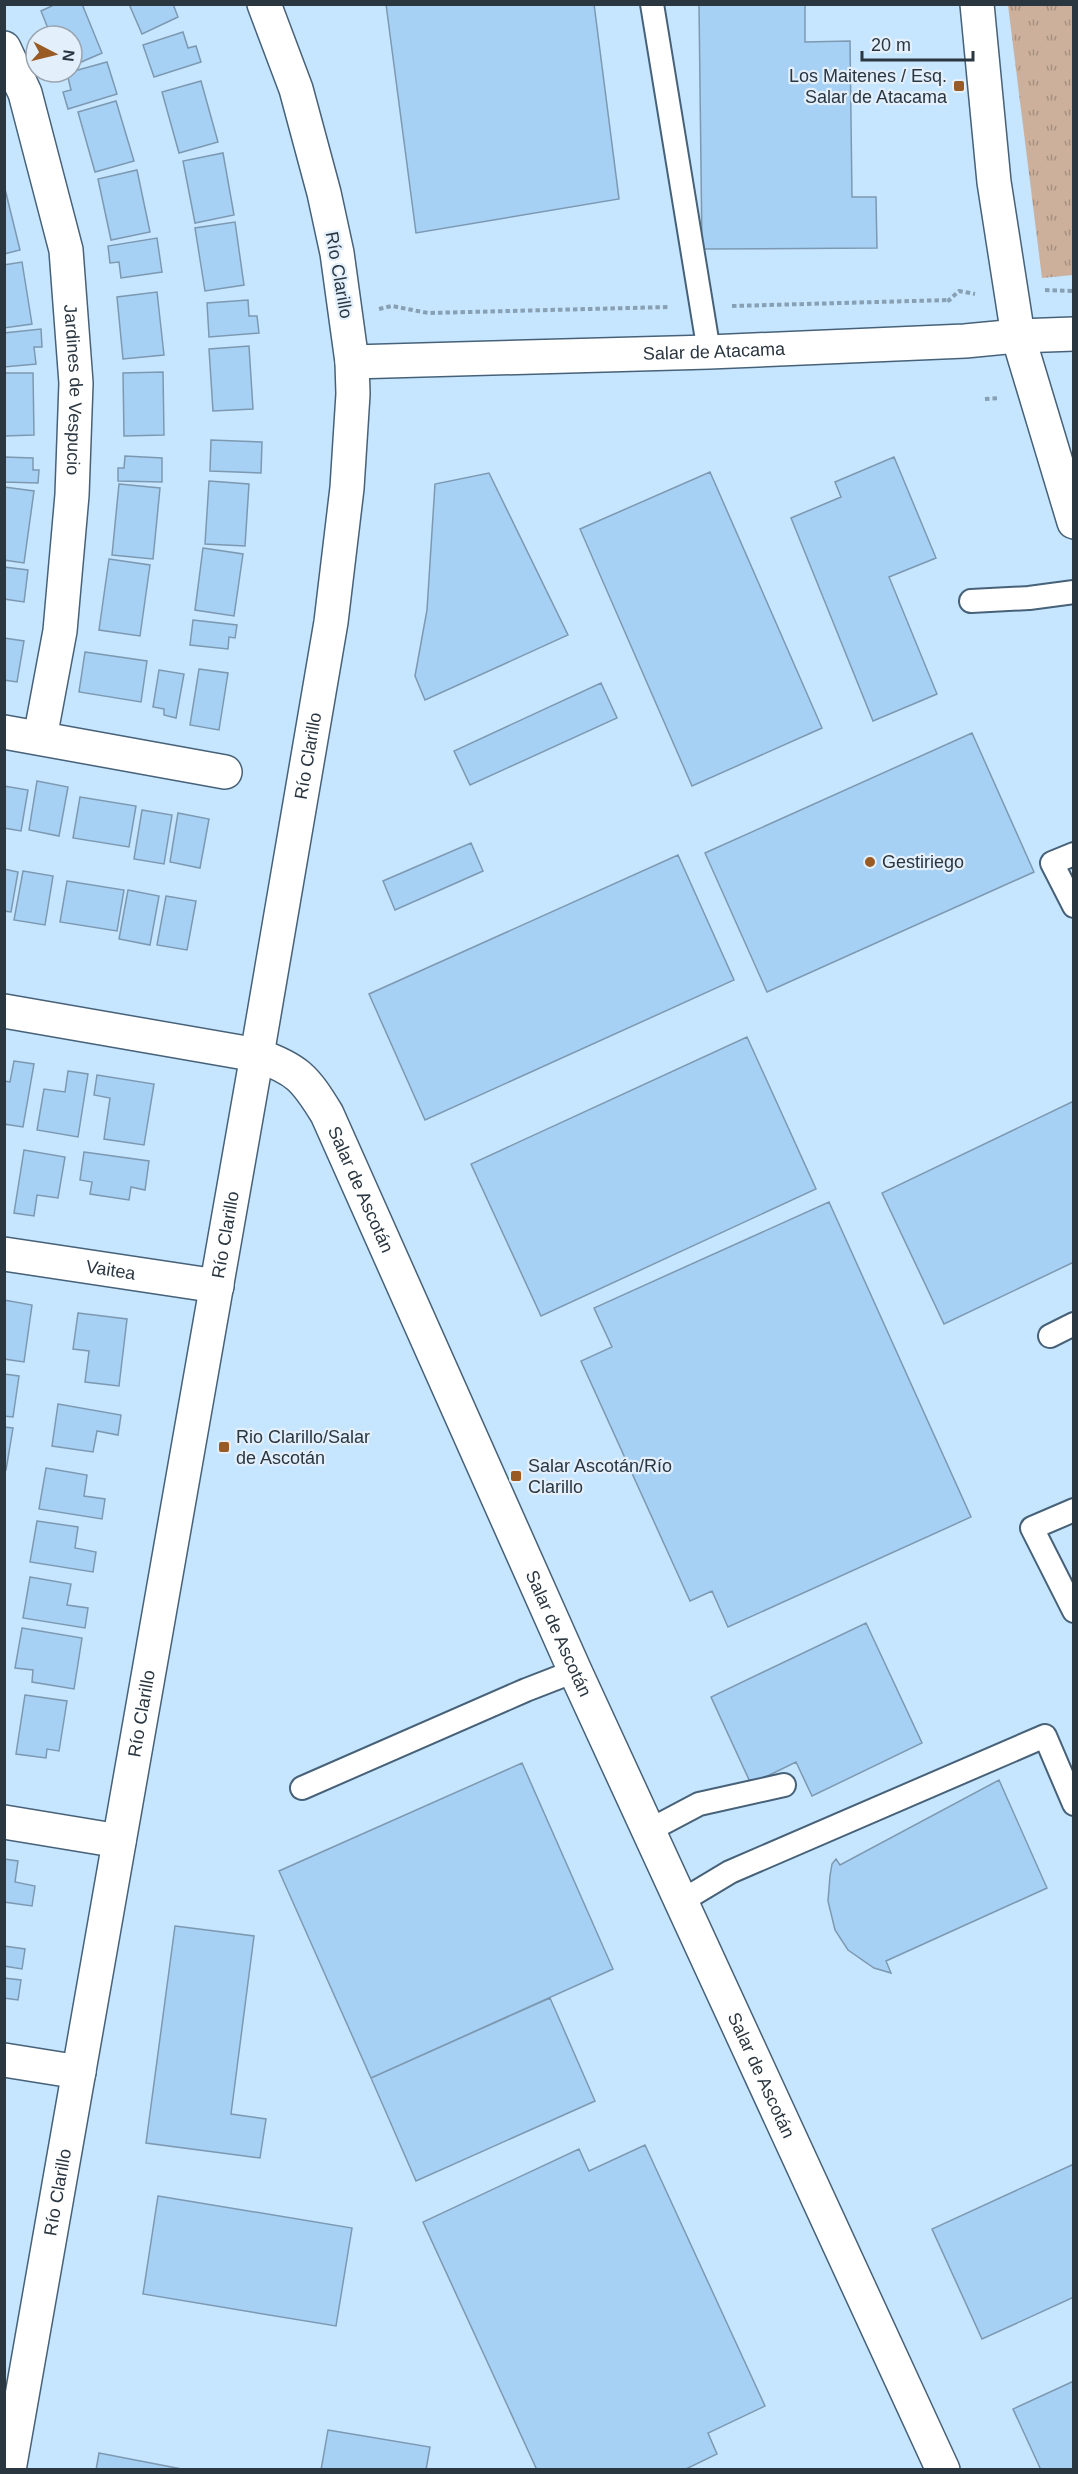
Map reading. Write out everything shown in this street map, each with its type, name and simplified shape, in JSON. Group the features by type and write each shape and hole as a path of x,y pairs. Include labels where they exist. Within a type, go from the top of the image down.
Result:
{"street":[{"name":"Río Clarillo","path":"9,2469 258,1055 331,622 347,488 353,394 347,314 328,213 311,140 296,88 264,4"},
{"path":"977,4 994,182 1018,336 1074,522"},
{"name":"Jardines de Vespucio","path":"4,48 25,93 66,250 76,383 72,495 60,631 40,738"},
{"name":"Salar de Atacama","path":"352,362 709,351 1074,334"},
{"path":"4,732 225,772"},
{"name":"Salar de Ascotán","path":"4,1011 258,1055 286,1065 305,1081 327,1113 575,1671 943,2469"},
{"name":"Vaitea","path":"4,1254 217,1286"},
{"path":"4,1822 119,1842"},
{"path":"4,2060 78,2072"}],"lane":[{"path":"652,4 709,351"},
{"path":"971,601 1029,598 1074,592"},
{"path":"1074,854 1052,862 1074,906"},
{"path":"1050,1336 1074,1324"},
{"path":"1074,1510 1032,1528 1074,1611"},
{"path":"302,1788 526,1690 575,1671"},
{"path":"680,1902 730,1872 1045,1736 1074,1804"},
{"path":"648,1831 699,1804 784,1785"}],"path":[{"path":"347,314 392,306 428,313 949,300"}],"green space":[{"path":"1008,5 1073,5 1073,275 1042,278"}],"building":[{"path":"56,4 82,4 102,53 84,61 84,24 46,24 41,11"},
{"path":"129,4 173,4 178,17 142,34"},
{"path":"386,4 594,4 619,199 416,233"},
{"path":"699,4 805,4 805,42 850,41 852,197 876,197 877,248 702,249"},
{"path":"183,32 188,48 196,46 201,62 154,77 143,45"},
{"path":"107,62 117,94 68,109 63,92 71,90 70,84 84,84 84,68"},
{"path":"201,81 218,142 179,153 162,92"},
{"path":"116,101 134,161 95,172 78,112"},
{"path":"223,153 234,215 195,223 183,161"},
{"path":"137,170 150,232 111,240 98,179"},
{"path":"4,189 20,250 4,254"},
{"path":"235,222 244,285 205,291 195,228"},
{"path":"157,238 162,272 121,278 119,262 110,263 108,246"},
{"path":"22,262 32,324 4,328 4,265"},
{"path":"157,292 164,355 123,359 117,297"},
{"path":"248,300 249,316 257,316 259,333 209,337 207,303"},
{"path":"41,329 42,347 34,347 36,364 4,367 4,333"},
{"path":"249,346 253,409 213,411 209,349"},
{"path":"163,372 164,435 124,436 123,373"},
{"path":"4,373 33,373 34,435 4,436"},
{"path":"211,440 262,442 261,473 210,471"},
{"path":"125,456 162,458 162,482 118,481 118,468 124,468"},
{"path":"4,457 33,458 33,470 39,470 38,483 4,482"},
{"path":"894,457 936,558 889,577 937,694 873,721 791,518 841,497 835,482"},
{"path":"710,472 822,728 692,786 580,529"},
{"path":"489,473 568,635 425,700 415,676 427,610 435,484"},
{"path":"209,481 249,484 245,546 205,544"},
{"path":"119,484 160,488 153,559 112,555"},
{"path":"4,487 34,491 24,563 4,560"},
{"path":"203,548 243,554 234,616 195,610"},
{"path":"109,559 150,565 140,636 99,630"},
{"path":"4,567 28,570 24,602 4,599"},
{"path":"193,620 237,625 235,638 229,637 228,649 190,645"},
{"path":"4,638 24,641 17,682 4,680"},
{"path":"85,652 147,661 141,702 79,692"},
{"path":"199,669 228,673 219,730 190,725"},
{"path":"159,670 184,674 176,718 164,715 164,709 153,707"},
{"path":"601,683 617,718 470,785 454,751"},
{"name":"Gestiriego","path":"972,733 1034,872 767,992 705,853"},
{"path":"37,781 68,787 59,836 29,830"},
{"path":"4,786 28,790 21,831 4,828"},
{"path":"80,797 136,806 129,847 73,838"},
{"path":"142,810 172,815 164,864 134,859"},
{"path":"178,813 209,819 200,868 170,862"},
{"path":"471,843 483,871 395,910 383,881"},
{"path":"678,855 734,980 425,1120 369,994"},
{"path":"4,869 18,872 11,912 4,911"},
{"path":"23,871 53,876 45,925 14,920"},
{"path":"67,881 124,890 117,931 60,922"},
{"path":"128,890 159,896 150,945 119,939"},
{"path":"166,896 196,901 187,950 157,945"},
{"path":"747,1037 816,1189 541,1316 471,1164"},
{"path":"14,1061 34,1064 23,1127 4,1124 4,1081 10,1082"},
{"path":"68,1071 88,1074 78,1137 37,1130 44,1089 65,1092"},
{"path":"97,1075 154,1084 144,1145 104,1139 110,1098 94,1095"},
{"path":"1074,1101 1074,1262 944,1324 882,1193"},
{"path":"24,1150 65,1157 58,1198 37,1195 34,1216 14,1213"},
{"path":"84,1152 149,1161 145,1190 131,1187 129,1200 90,1194 92,1182 80,1180"},
{"path":"829,1202 971,1517 728,1627 712,1591 690,1601 581,1361 612,1347 594,1308"},
{"path":"4,1300 32,1305 24,1362 4,1359"},
{"path":"78,1313 127,1319 119,1386 85,1382 89,1351 73,1349"},
{"path":"4,1374 19,1376 13,1417 4,1416"},
{"path":"58,1404 121,1415 118,1435 97,1431 93,1452 52,1446"},
{"path":"4,1427 13,1428 6,1470 4,1470"},
{"path":"46,1468 87,1475 84,1496 105,1499 102,1519 39,1509"},
{"path":"37,1521 78,1527 75,1548 96,1552 93,1572 30,1562"},
{"path":"30,1577 71,1584 67,1605 88,1608 85,1628 23,1618"},
{"path":"866,1623 922,1743 812,1796 796,1762 751,1784 711,1697"},
{"path":"22,1628 82,1638 74,1689 32,1682 33,1670 15,1668"},
{"path":"25,1695 67,1701 59,1751 47,1749 46,1758 16,1754"},
{"path":"522,1763 613,1969 371,2078 279,1871"},
{"path":"999,1780 1047,1888 886,1961 891,1973 874,1968 848,1950 835,1930 828,1901 832,1864 836,1859 840,1865"},
{"path":"4,1859 18,1861 15,1882 35,1886 32,1906 4,1902"},
{"path":"175,1926 254,1936 231,2114 266,2119 260,2158 146,2143"},
{"path":"4,1946 25,1949 22,1969 4,1966"},
{"path":"4,1978 21,1980 18,2000 4,1998"},
{"path":"550,1998 595,2101 416,2181 371,2078"},
{"path":"645,2145 765,2406 708,2433 717,2454 684,2470 537,2470 423,2222 579,2149 589,2171"},
{"path":"1074,2164 1074,2297 982,2339 932,2229"},
{"path":"158,2196 352,2228 336,2326 143,2294"},
{"path":"1074,2381 1074,2470 1041,2470 1013,2409"},
{"path":"328,2430 430,2447 426,2470 321,2470"},
{"path":"99,2453 187,2470 96,2470"}],"place":[{"name":"Los Maitenes / Esq. Salar de Atacama","path":"959,86"},
{"name":"Gestiriego","path":"870,862"},
{"name":"Rio Clarillo/Salar de Ascotán","path":"224,1447"},
{"name":"Salar Ascotán/Río Clarillo","path":"516,1476"}]}
